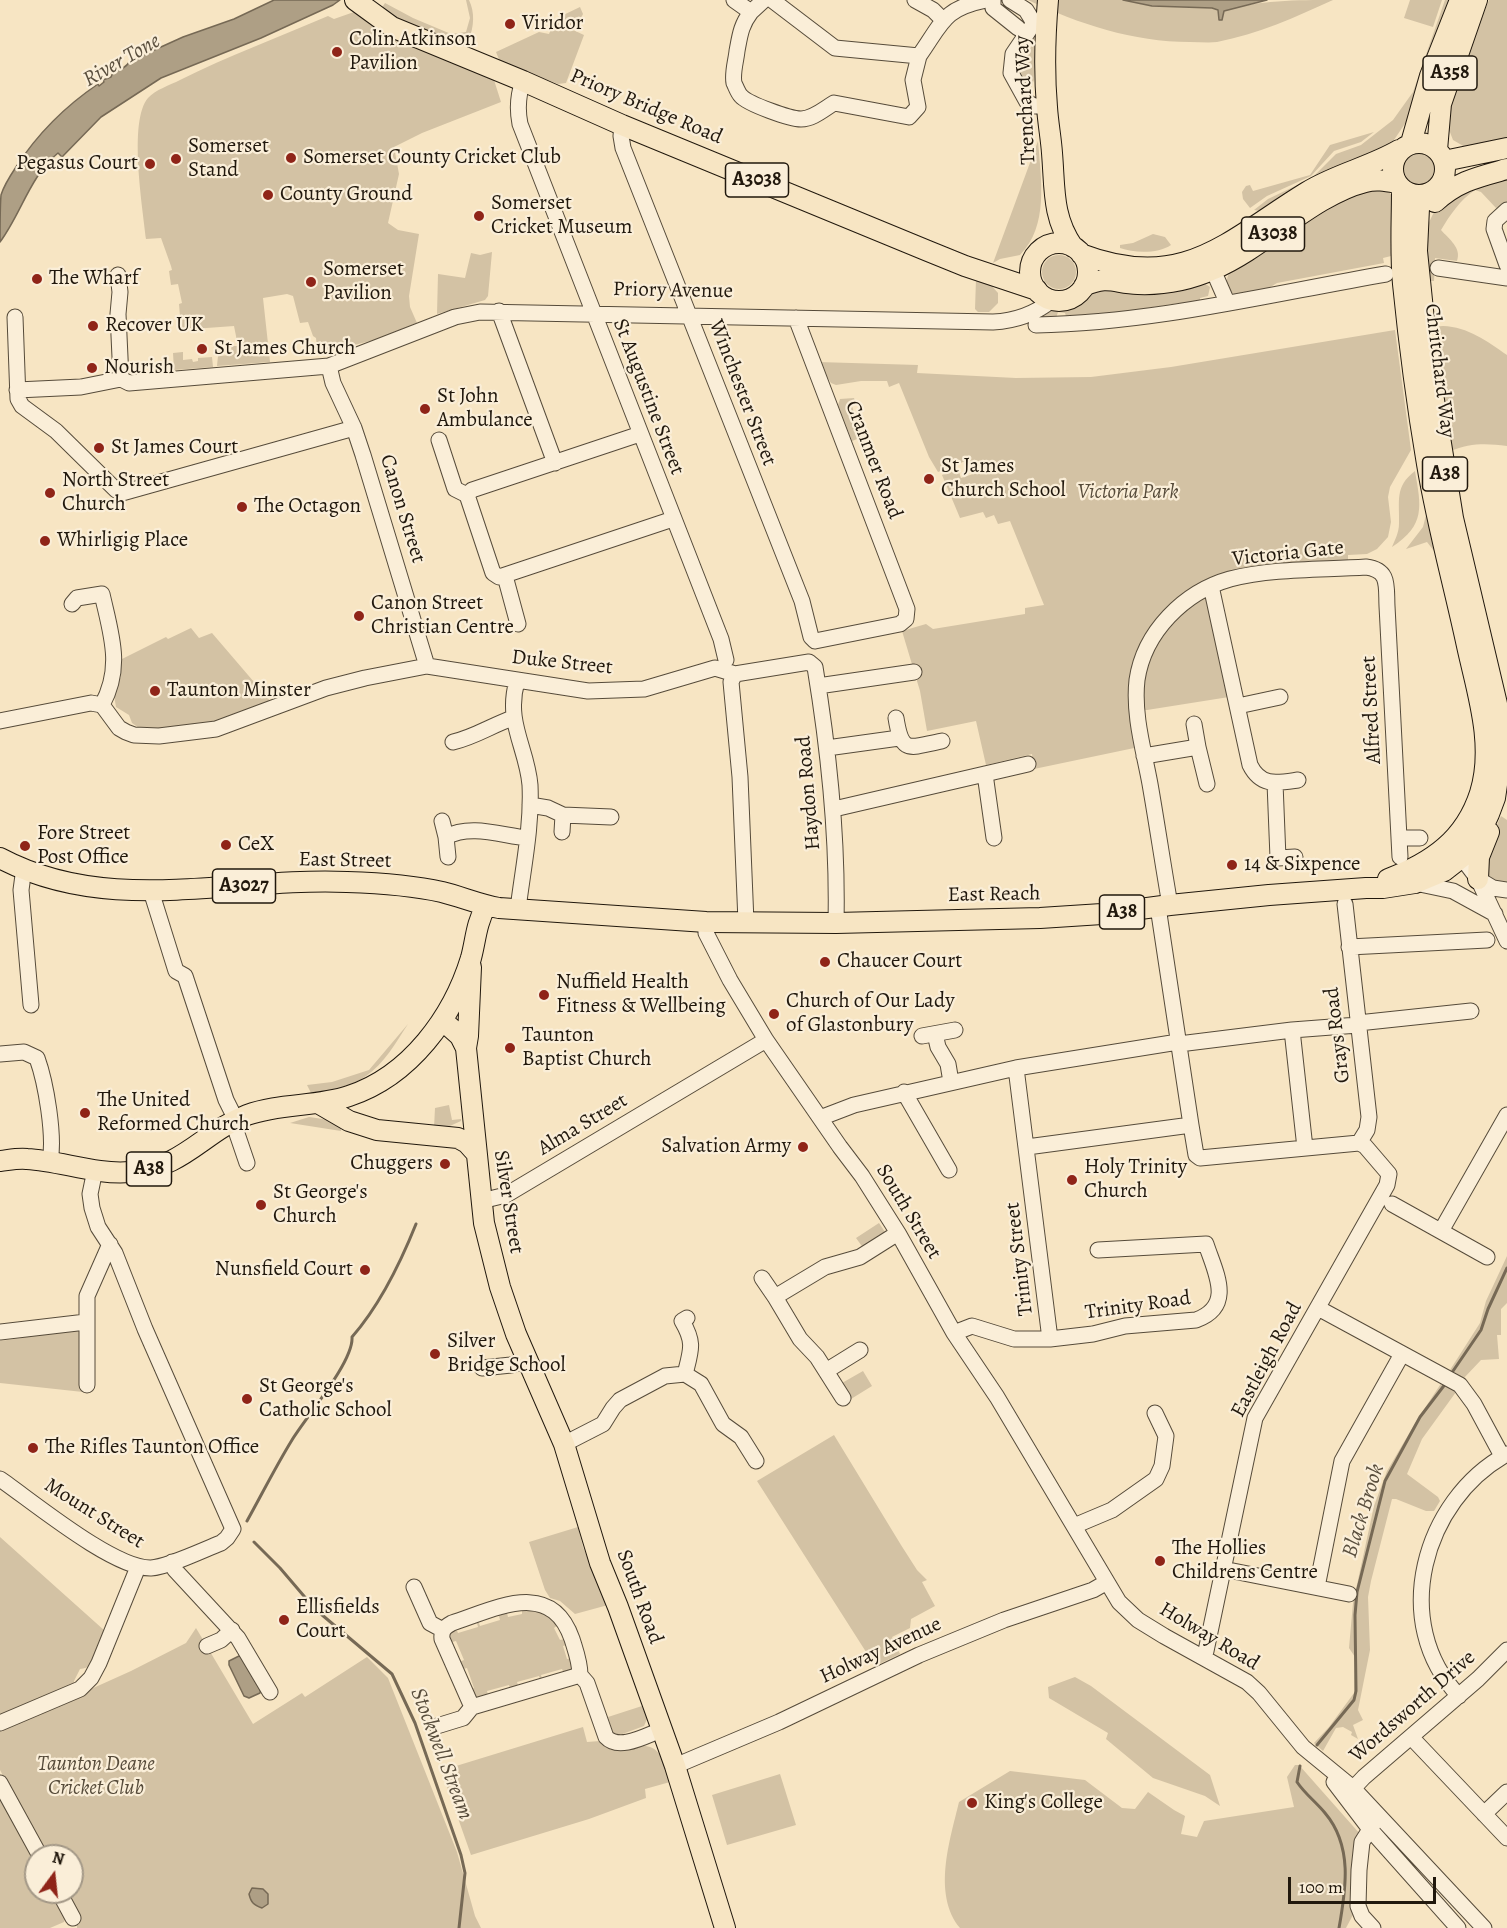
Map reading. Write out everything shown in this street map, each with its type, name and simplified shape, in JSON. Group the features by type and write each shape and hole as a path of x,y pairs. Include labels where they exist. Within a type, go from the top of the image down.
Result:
{"main road":[{"name":"Trenchard Way","path":"1048,0 1047,106 1054,173 1054,198 1062,230 1077,250"},
{"name":"A358","path":"1405,147 1460,0"},
{"name":"A358","path":"1441,155 1442,105 1477,0"},
{"name":"Priory Bridge Road","path":"360,4 392,27 957,263 992,274 1050,305"},
{"path":"1405,147 1425,143 1441,155 1507,148"},
{"name":"A38","path":"1399,186 1392,170 1393,163 1405,147"},
{"name":"A3038","path":"992,274 1016,270 1052,244 1066,244 1110,264 1136,268 1155,268 1192,261 1225,246 1308,191 1405,147"},
{"path":"1441,155 1444,175 1442,182"},
{"path":"1399,186 1412,194 1425,195 1442,182 1455,176 1507,163"},
{"path":"1417,240 1432,205 1445,193 1472,177 1507,169"},
{"name":"A3038","path":"1050,305 1067,300 1080,292 1084,286 1097,280 1109,279 1136,284 1178,281 1213,270 1348,188 1380,180 1399,186"},
{"name":"Chritchard Way","path":"1399,186 1403,282 1427,464 1477,688 1484,730 1485,754 1480,793 1456,850 1444,871 1415,883"},
{"name":"Chritchard Way","path":"1366,888 1410,870 1441,852 1456,850 1481,831 1495,798 1504,738 1454,518 1429,369 1418,277 1417,240 1419,208 1425,195"},
{"name":"Trenchard Way","path":"1037,255 1054,198"},
{"path":"1077,250 1088,270 1084,286"},
{"path":"1037,255 1030,275 1050,305"},
{"path":"1478,879 1482,846 1497,813 1507,776"},
{"name":"A3027","path":"0,858 24,868"},
{"name":"East Street","path":"24,868 88,887 152,891 344,882 416,887 443,892 486,906"},
{"name":"East Reach","path":"486,906 706,922 836,923 1068,917 1164,906 1383,888 1415,883"},
{"name":"A38","path":"0,1161 24,1158 95,1170 127,1173 143,1171 164,1165 182,1156 235,1121 260,1111 350,1096 388,1077 408,1061 442,1020 454,999 471,957 476,927 486,906"},
{"name":"Silver Street","path":"471,957 470,1014 466,1048 472,1123 487,1243 500,1287"},
{"path":"442,1020 460,1036 466,1048"},
{"path":"350,1096 352,1114 361,1125"},
{"path":"318,1103 349,1121 377,1130 458,1138 476,1154"},
{"name":"Silver Street","path":"458,1138 467,1131 472,1123"},
{"name":"South Road","path":"500,1287 564,1444 600,1563 675,1766 725,1928"}],"street":[{"path":"734,0 750,12"},
{"path":"764,0 750,12 742,23 734,81 741,96 748,101 791,118 803,119 834,103 909,117 918,107 913,80 919,56 944,20 955,9 987,0"},
{"path":"772,0 835,48 919,56"},
{"path":"915,0 933,10 944,20"},
{"path":"993,0 993,8 1012,15 1026,10 1034,23 1013,54 1011,73 1027,102 1034,106 1047,106"},
{"name":"St Augustine Street","path":"524,81 519,90 520,124 721,639 725,668 731,682 741,787 746,922"},
{"name":"Winchester Street","path":"622,125 623,148 802,601 811,637 816,641 888,627 900,624 906,619"},
{"path":"1505,260 1494,229 1498,216 1507,210"},
{"path":"1438,268 1507,278"},
{"path":"1213,270 1227,302"},
{"name":"Priory Avenue","path":"1030,320 1042,308 1050,305 1084,324 1267,297 1386,274"},
{"path":"118,275 122,379"},
{"name":"Priory Avenue","path":"17,390 81,387 122,379 129,384 329,366 470,313 499,311 993,322 1030,320 1050,305"},
{"path":"499,311 555,463"},
{"name":"Cranmer Road","path":"796,318 907,609 906,619"},
{"path":"12,320 18,399 22,406 56,431 116,490 122,493 354,428"},
{"name":"Canon Street","path":"329,366 333,383 354,428 427,666"},
{"path":"467,495 472,490 640,434"},
{"path":"437,441 455,489 467,495 493,573 502,576 674,519"},
{"name":"Victoria Gate","path":"1305,1148 1200,1158 1196,1155 1179,1043 1164,906 1137,708 1137,682 1141,661 1151,639 1169,615 1186,601 1211,586 1250,575 1366,567 1382,572 1385,579"},
{"path":"502,576 518,624"},
{"name":"Alfred Street","path":"1385,579 1400,857"},
{"path":"1211,586 1251,765 1256,775 1275,783 1298,780"},
{"path":"72,604 77,598 102,594 112,642 115,671 102,705"},
{"name":"Duke Street","path":"427,666 588,692 644,689 725,668 809,662"},
{"name":"Haydon Road","path":"809,662 815,667 834,809 836,923"},
{"path":"0,721 91,703 102,705 119,728 134,735 148,736 216,729 326,688 427,666"},
{"path":"818,686 914,672"},
{"path":"517,681 513,718 528,775 530,805 518,909"},
{"path":"1238,706 1280,697"},
{"path":"453,742 466,732 513,718"},
{"path":"896,718 902,743 910,747 942,741"},
{"path":"1194,724 1208,784"},
{"path":"827,748 899,738"},
{"path":"1144,756 1198,747"},
{"path":"834,809 1028,764"},
{"path":"985,774 994,838"},
{"path":"1275,783 1270,822 1278,858 1295,857"},
{"path":"530,805 548,808 563,815 601,811"},
{"path":"562,832 563,815"},
{"path":"442,821 448,857"},
{"path":"446,837 457,831 468,830 526,838"},
{"path":"1400,838 1420,838"},
{"path":"1456,850 1501,910 1507,941"},
{"path":"24,868 21,890 32,1005"},
{"path":"1478,879 1493,888 1507,890"},
{"name":"East Reach","path":"1415,883 1453,891 1501,910"},
{"path":"152,891 176,971 185,976 235,1121 247,1163"},
{"name":"Grays Road","path":"1345,904 1369,1117 1367,1130 1359,1143"},
{"name":"South Street","path":"706,922 706,933 730,980 766,1040 862,1176 898,1233 954,1333 997,1396 1107,1582"},
{"path":"1349,947 1487,940"},
{"path":"820,1118 854,1105 904,1092 1016,1068 1179,1043 1471,1011"},
{"path":"951,1082 948,1064 928,1035 956,1030"},
{"path":"1292,1030 1305,1148 1359,1143"},
{"name":"Alma Street","path":"481,1201 506,1195 766,1040"},
{"path":"0,1054 18,1051 37,1058 49,1120 52,1152 50,1162"},
{"name":"Trinity Street","path":"1016,1068 1050,1339"},
{"path":"904,1092 949,1170"},
{"path":"1441,1231 1507,1115"},
{"path":"1027,1147 1191,1125"},
{"name":"Eastleigh Road","path":"1203,1657 1255,1418 1389,1180 1389,1174 1365,1146 1359,1143"},
{"path":"87,1385 87,1296 110,1245 98,1227 92,1208 90,1194 95,1170"},
{"path":"1392,1204 1487,1257"},
{"path":"775,1297 825,1268 860,1257 898,1233"},
{"name":"Trinity Road","path":"954,1333 972,1326 1014,1339 1050,1339 1093,1334 1125,1326 1186,1322 1204,1317 1212,1311 1218,1299 1220,1285 1206,1244 1159,1241 1098,1250"},
{"name":"Mount Street","path":"0,1479 122,1562 138,1567 154,1568 221,1543 233,1529 110,1245"},
{"path":"762,1278 800,1340 811,1349 843,1398"},
{"path":"1318,1308 1449,1378 1466,1391 1504,1455 1476,1477 1457,1497 1436,1534 1425,1566 1421,1601 1425,1636 1433,1661 1446,1681 1459,1695"},
{"path":"685,1374 692,1346 689,1333 682,1321 687,1318"},
{"path":"0,1332 86,1322"},
{"path":"826,1371 860,1350"},
{"path":"1317,1587 1342,1461 1402,1353"},
{"path":"482,1368 511,1365 528,1360"},
{"path":"564,1444 603,1424 620,1400 665,1376 685,1374 692,1377 706,1390 723,1424 741,1437 756,1461"},
{"path":"1074,1526 1112,1510 1156,1479 1160,1473 1166,1436 1155,1413"},
{"path":"172,1562 175,1570 232,1630 270,1692"},
{"path":"0,1724 80,1689 91,1678 138,1567"},
{"path":"1223,1569 1350,1594"},
{"name":"Holway Road","path":"1107,1582 1119,1602 1138,1620 1247,1682 1350,1792 1458,1928"},
{"name":"Holway Avenue","path":"675,1766 779,1722 919,1655 1004,1620 1093,1590 1107,1582"},
{"path":"414,1587 430,1623 443,1630"},
{"path":"472,1707 442,1639 443,1630 452,1623 515,1603 533,1602 555,1612 568,1628 580,1664 580,1676 587,1683 596,1733 610,1742 620,1744 661,1730"},
{"path":"207,1646 221,1640 232,1630"},
{"name":"Wordsworth Drive","path":"1350,1792 1507,1650"},
{"path":"437,1726 464,1718 472,1707 580,1676"},
{"path":"1411,1737 1507,1838"},
{"path":"0,1782 34,1844"},
{"path":"1484,1814 1507,1792"},
{"path":"1373,1928 1362,1916 1359,1906 1359,1869 1362,1842 1375,1822"},
{"name":"Holway Road","path":"1375,1822 1484,1928"},
{"path":"65,1904 73,1918"}],"green space":[{"path":"466,0 469,0 471,5 473,25 469,39 460,45 407,23 381,9 385,3 451,34 466,32 470,18"},
{"path":"1028,0 1123,0 1152,6 1212,8 1218,10 1222,20 1224,11 1236,7 1264,3 1333,0 1262,30 1232,39 1207,42 1169,41 1127,35 1067,17"},
{"path":"1410,0 1442,0 1433,27 1404,18"},
{"path":"1445,0 1450,0 1410,116 1394,140 1371,155 1327,171 1265,212 1254,210 1268,199 1312,178 1336,154 1361,145 1393,120 1413,92"},
{"path":"1489,0 1507,0 1507,143 1465,147 1453,140 1448,125 1449,110 1452,95"},
{"path":"580,7 583,14 580,20 577,20 573,30 584,35 566,83 558,84 500,62 496,52 539,32 549,34 555,19"},
{"name":"County Ground","path":"354,12 382,34 489,75 494,80 501,102 422,133 394,147 399,174 388,223 398,230 419,234 409,296 410,307 417,323 374,340 318,356 316,338 308,322 300,323 293,296 287,294 263,298 270,362 217,366 218,356 232,355 231,346 238,346 234,326 179,330 181,328 179,304 182,303 178,284 171,285 169,271 172,270 161,238 146,239 138,166 139,126 142,109 148,98 155,93 198,71 328,16 334,19"},
{"path":"1034,38 1034,80 1031,88 1022,77 1021,70 1024,57"},
{"path":"1374,132 1361,142 1334,151 1311,176 1267,196 1250,208 1243,199 1242,192 1246,186 1250,185 1253,191 1310,175 1330,145"},
{"path":"1038,141 1041,201 1035,230 1020,255 1000,259 993,263"},
{"path":"1419,151 1431,156 1436,168 1431,180 1419,185 1407,180 1402,168 1407,156"},
{"path":"1507,175 1507,205 1496,208 1481,192 1475,190 1452,213 1441,230 1456,248 1457,261 1435,258 1434,281 1427,281 1424,260 1425,240 1430,220 1441,202"},
{"path":"1377,188 1390,193 1394,200 1395,255 1383,258 1384,263 1277,283 1257,295 1236,296 1230,290 1227,281 1231,270 1337,200"},
{"path":"1153,234 1165,237 1171,245 1160,250 1146,252 1120,248 1120,245 1133,243"},
{"path":"492,252 488,296 485,300 437,314 438,274 465,278 471,253 480,255"},
{"path":"1059,255 1071,260 1076,272 1071,284 1059,289 1047,284 1042,272 1047,260"},
{"path":"976,279 990,284 998,293 998,303 989,312 978,312 975,309"},
{"path":"1204,283 1210,287 1208,296 1186,305 1180,303 1099,315 1066,316 1065,313 1058,312 1056,318 1032,319 1069,305 1090,290"},
{"path":"1443,326 1469,332 1507,355 1507,446 1478,444 1450,451 1432,327"},
{"name":"Victoria Park","path":"1395,330 1411,450 1390,487 1388,497 1391,522 1388,537 1377,549 1367,554 1348,555 1348,560 1244,567 1205,584 1229,697 1134,710 1139,747 1034,769 1032,754 986,765 976,721 927,731 920,691 902,631 926,624 933,629 1025,614 1025,608 1044,605 1010,521 998,524 994,515 986,518 983,512 960,518 942,475 958,469 961,478 973,474 968,460 938,472 929,457 899,383 889,387 887,381 861,381 836,385 831,383 818,362 918,365 917,373 1016,378 1091,377 1171,367"},
{"path":"183,352 183,360 192,359 193,362 198,361 198,358 212,357 213,367 174,370 173,353"},
{"path":"854,398 856,404 852,406 862,437 852,441 838,405 840,399"},
{"path":"1415,471 1419,495 1416,523 1403,539 1392,547 1399,527 1399,495 1408,477"},
{"path":"1427,511 1432,542 1436,549 1434,551 1427,542 1406,549 1423,527"},
{"path":"191,628 199,638 212,633 272,703 238,719 192,728 142,730 132,723 129,715 116,707 113,689 121,677 118,661 166,637 168,639"},
{"path":"1501,816 1507,820 1507,886 1487,880 1485,851"},
{"path":"408,1024 384,1059 366,1076 347,1085 311,1093 307,1085 332,1082 369,1070"},
{"path":"449,1105 452,1120 461,1119 461,1121 443,1129 434,1128 435,1108"},
{"path":"309,1117 330,1120 341,1128 341,1131 290,1123"},
{"path":"879,1223 887,1235 864,1249 856,1238"},
{"path":"1507,1256 1507,1303 1501,1309 1501,1335 1497,1335 1499,1359 1481,1360 1464,1378 1450,1370 1480,1323 1486,1301"},
{"path":"78,1329 83,1333 83,1392 0,1383 0,1341 22,1338 26,1334"},
{"path":"863,1371 872,1386 851,1399 842,1383"},
{"path":"1442,1382 1456,1392 1422,1439 1407,1474 1438,1497 1440,1501 1434,1511 1426,1511 1392,1499 1368,1597 1370,1650 1358,1710 1363,1720 1353,1725 1358,1739 1343,1727 1336,1728 1323,1751 1314,1743 1354,1693 1355,1657 1349,1648 1353,1603 1374,1506 1387,1471"},
{"path":"834,1435 917,1570 927,1580 922,1582 935,1606 911,1619 910,1628 892,1637 900,1654 875,1666 757,1481"},
{"path":"578,1527 583,1547 608,1605 575,1614 560,1601 550,1598 545,1590 529,1542"},
{"path":"0,1537 105,1631 95,1660 86,1668 80,1669 74,1681 74,1688 0,1720"},
{"path":"522,1606 533,1607 560,1623 554,1628 560,1640 569,1638 570,1644 563,1646 567,1659 575,1658 577,1666 565,1676 562,1669 541,1675 543,1683 539,1676 517,1682 519,1689 511,1692 509,1685 487,1691 489,1699 477,1701 467,1691 474,1688 467,1668 459,1670 457,1663 464,1660 456,1641 448,1643 448,1631 455,1626 458,1633 478,1627 477,1618 480,1626 500,1620 498,1612 506,1609 508,1617 522,1614"},
{"name":"Taunton Deane Cricket Club","path":"196,1628 253,1724 302,1693 305,1697 367,1657 388,1678 457,1852 475,1916 481,1928 77,1928 77,1915 71,1904 84,1904 84,1844 40,1844 0,1770 0,1730 131,1671 186,1643"},
{"path":"1075,1677 1091,1686 1210,1775 1220,1806 1205,1796 1153,1778 1106,1739 1108,1733 1049,1698 1048,1687"},
{"path":"642,1706 647,1719 644,1726 617,1736 613,1733 608,1717"},
{"path":"583,1727 587,1742 600,1741 607,1748 622,1750 646,1746 653,1748 662,1758 670,1782 645,1789 646,1798 589,1819 471,1855 443,1770"},
{"path":"1295,1765 1299,1765 1360,1834 1356,1909 1346,1928 960,1928 952,1914 945,1883 946,1866 959,1802 1010,1771 1085,1780 1122,1808 1135,1809 1148,1792 1185,1816 1181,1834 1197,1837 1204,1821 1294,1807 1287,1777"},
{"path":"780,1774 796,1825 727,1845 712,1795"},
{"path":"0,1792 28,1844 24,1844 24,1904 59,1904 66,1917 64,1922 50,1928 0,1928"}],"shaded area":[{"path":"274,0 340,0 261,38 161,78 101,117 62,157 58,153 48,162 0,242 1,195 4,188 33,143 63,111 98,84 99,86 104,82 103,80 111,77 114,70 124,68 130,61 183,37 234,19"},
{"path":"1123,0 1267,0 1224,11 1222,20 1219,20 1218,10 1212,8 1152,6"},
{"path":"239,1656 245,1658 261,1688 260,1693 249,1698 244,1696 229,1665 229,1661"},
{"path":"252,1888 263,1889 268,1894 268,1904 262,1908 253,1903 249,1894"}],"waterway":[{"name":"Stockwell Stream","path":"247,1521 292,1440 338,1374 351,1347 352,1337 372,1311 388,1284 416,1224"},
{"name":"Black Brook","path":"1451,1374 1481,1330 1507,1268"},
{"name":"Black Brook","path":"1317,1745 1354,1700 1357,1592 1385,1481 1420,1417 1446,1383"},
{"name":"Stockwell Stream","path":"254,1542 315,1609 392,1674 415,1723 461,1855 465,1873 459,1928"},
{"name":"Black Brook","path":"1300,1766 1297,1782 1334,1826 1344,1854 1344,1898 1339,1928"}],"place":[{"name":"Viridor","path":"510,24"},
{"name":"Colin Atkinson Pavilion","path":"337,52"},
{"name":"Somerset County Cricket Club","path":"291,158"},
{"name":"Somerset Stand","path":"176,159"},
{"name":"Pegasus Court","path":"150,164"},
{"name":"County Ground","path":"268,195"},
{"name":"Somerset Cricket Museum","path":"479,216"},
{"name":"The Wharf","path":"37,279"},
{"name":"Somerset Pavilion","path":"311,282"},
{"name":"Recover UK","path":"93,326"},
{"name":"St James Church","path":"202,349"},
{"name":"Nourish","path":"92,368"},
{"name":"St John Ambulance","path":"425,409"},
{"name":"St James Court","path":"99,448"},
{"name":"St James Church School","path":"929,479"},
{"name":"North Street Church","path":"50,493"},
{"name":"The Octagon","path":"242,507"},
{"name":"Whirligig Place","path":"45,541"},
{"name":"Canon Street Christian Centre","path":"359,616"},
{"name":"Taunton Minster","path":"155,691"},
{"name":"CeX","path":"226,845"},
{"name":"Fore Street Post Office","path":"25,846"},
{"name":"14 & Sixpence","path":"1232,865"},
{"name":"Chaucer Court","path":"825,962"},
{"name":"Nuffield Health Fitness & Wellbeing","path":"544,995"},
{"name":"Church of Our Lady of Glastonbury","path":"774,1014"},
{"name":"Taunton Baptist Church","path":"510,1048"},
{"name":"The United Reformed Church","path":"85,1113"},
{"name":"Salvation Army","path":"803,1147"},
{"name":"Chuggers","path":"445,1164"},
{"name":"Holy Trinity Church","path":"1072,1180"},
{"name":"St George's Church","path":"261,1205"},
{"name":"Nunsfield Court","path":"365,1270"},
{"name":"Silver Bridge School","path":"435,1354"},
{"name":"St George's Catholic School","path":"247,1399"},
{"name":"The Rifles Taunton Office","path":"33,1448"},
{"name":"The Hollies Childrens Centre","path":"1160,1561"},
{"name":"Ellisfields Court","path":"284,1620"},
{"name":"King's College","path":"972,1803"}],"water label":[{"name":"River Tone","path":"122,61"}]}
